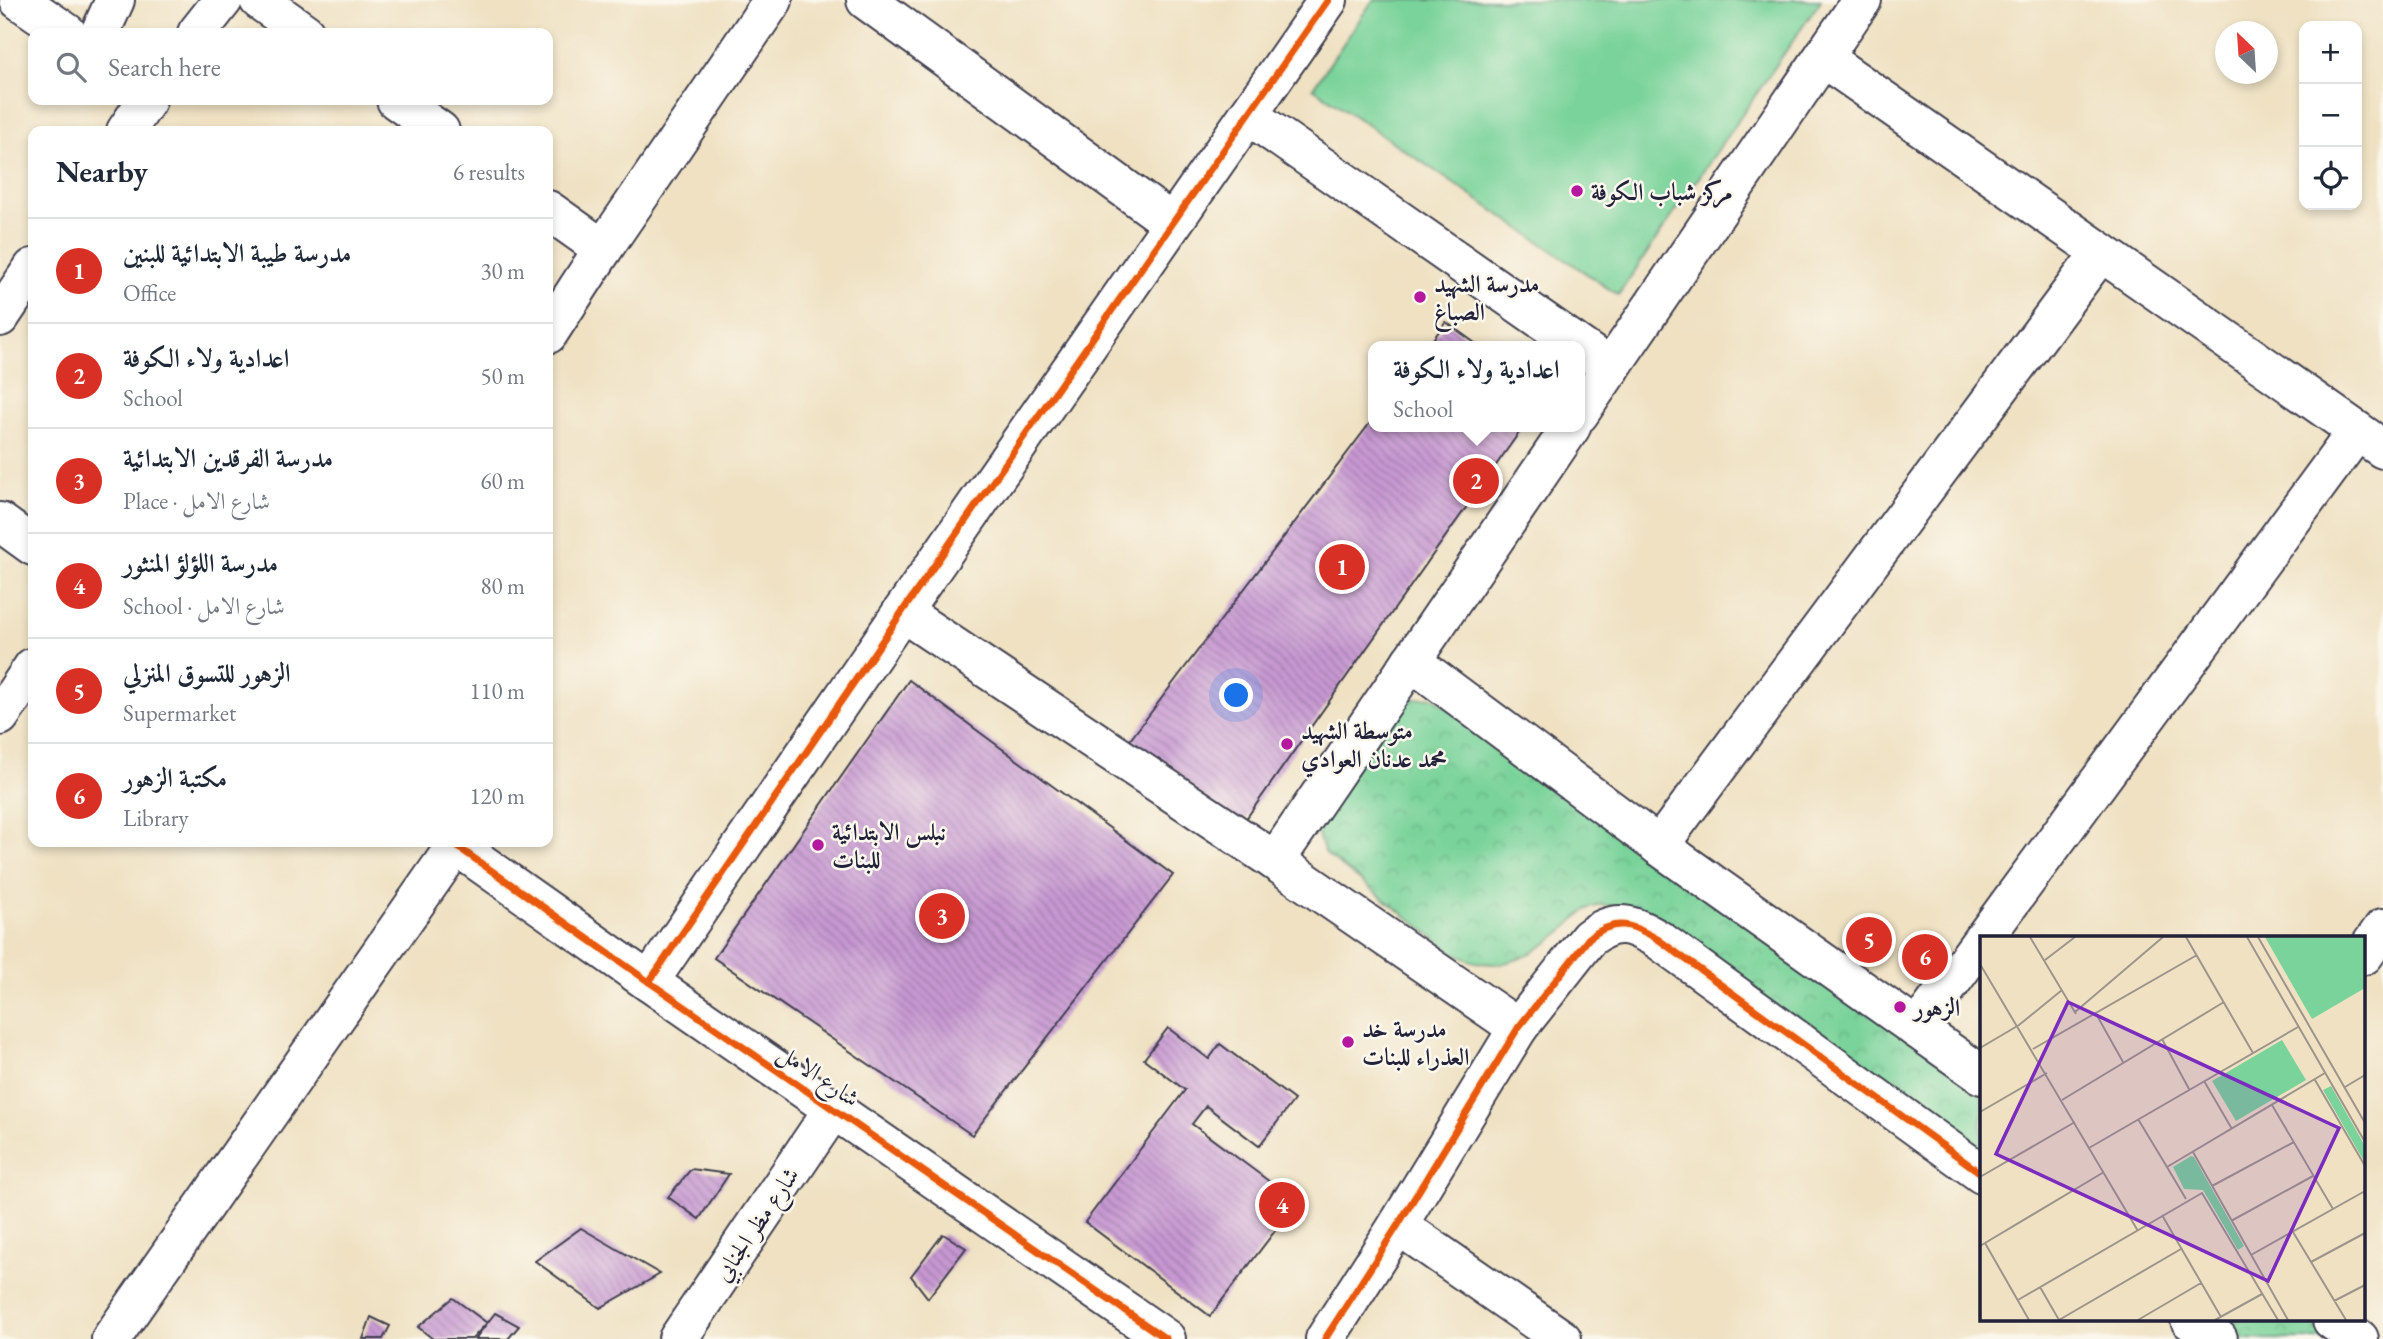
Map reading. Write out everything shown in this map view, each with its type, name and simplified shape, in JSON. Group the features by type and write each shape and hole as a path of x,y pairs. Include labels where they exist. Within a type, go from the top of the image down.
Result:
{"street":[{"path":"19,0 60,28"},
{"path":"102,28 115,0"},
{"path":"201,28 223,0"},
{"path":"259,0 298,28"},
{"path":"553,326 773,0"},
{"path":"866,0 1172,223"},
{"path":"649,982 902,612 1328,0"},
{"path":"1585,405 1862,0"},
{"path":"1823,58 2370,440 1985,936"},
{"path":"129,126 144,105"},
{"path":"403,105 433,126"},
{"path":"1248,115 1572,341"},
{"path":"553,214 603,250"},
{"path":"1659,846 2101,252"},
{"path":"0,317 28,275"},
{"path":"1585,350 1611,368"},
{"path":"1275,861 1568,432"},
{"path":"0,522 28,542"},
{"path":"902,612 1275,861 1518,1028"},
{"path":"1411,661 1659,846 1980,1074"},
{"path":"0,716 28,674"},
{"path":"111,1339 452,847"},
{"name":"شارع الامل","path":"458,847 1166,1339"},
{"path":"1325,1339 1518,1028 1589,938 1612,925 1625,924 1659,940 1980,1173"},
{"path":"2366,951 2383,928"},
{"path":"1917,1029 1980,943"},
{"name":"شارع مظر الجنابي","path":"678,1339 834,1108"},
{"path":"1398,1225 1562,1339"},
{"path":"2193,1322 2218,1339"},
{"path":"2335,1322 2359,1339"}],"green space":[{"name":"مركز شباب الكوفة","path":"1373,0 1821,0 1618,295 1313,88"},
{"path":"1433,697 1980,1087 1980,1159 1626,908 1607,905 1593,907 1584,911 1547,943 1522,958 1496,964 1482,963 1454,953 1326,854 1318,836 1321,816 1398,708 1413,699"},
{"path":"2220,1322 2310,1322 2335,1339 2245,1339"}],"building":[{"path":"1446,322 1472,341 1432,341"},
{"path":"1368,426 1368,432 1519,432 1236,833 1130,740"},
{"path":"909,680 1173,875 972,1135 714,958"},
{"path":"1168,1028 1209,1059 1220,1044 1294,1100 1259,1146 1206,1106 1192,1124 1297,1202 1210,1316 1085,1222 1185,1090 1144,1059"},
{"path":"691,1169 729,1174 699,1219 668,1197"},
{"path":"581,1228 660,1274 600,1308 535,1261"},
{"path":"943,1234 966,1248 928,1298 911,1276"},
{"path":"453,1298 487,1323 472,1339 433,1339 418,1327"},
{"path":"495,1313 519,1326 508,1339 475,1339"},
{"path":"371,1317 390,1326 383,1339 363,1339"}],"cycle path":[{"path":"649,982 902,612 1328,0"},
{"path":"458,847 1166,1339"},
{"path":"1325,1339 1518,1028 1589,938 1608,927 1632,927 1659,940 1980,1173"}],"place":[{"name":"مركز شباب الكوفة","path":"1577,191"},
{"name":"مدرسة الشهيد الصباغ","path":"1420,297"},
{"name":"اعدادية ولاء الكوفة","path":"1476,481"},
{"name":"مدرسة طيبة الابتدائية للبنين","path":"1342,567"},
{"name":"متوسطة الشهيد محمد عدنان العوادي","path":"1287,744"},
{"name":"نبلس الابتدائية للبنات","path":"818,845"},
{"name":"مدرسة الفرقدين الابتدائية","path":"942,916"},
{"name":"الزهور للتسوق المنزلي","path":"1869,940"},
{"name":"مكتبة الزهور","path":"1925,957"},
{"name":"الزهور","path":"1900,1007"},
{"name":"مدرسة خد العذراء للبنات","path":"1348,1042"},
{"name":"مدرسة اللؤلؤ المنثور","path":"1282,1205"}]}
